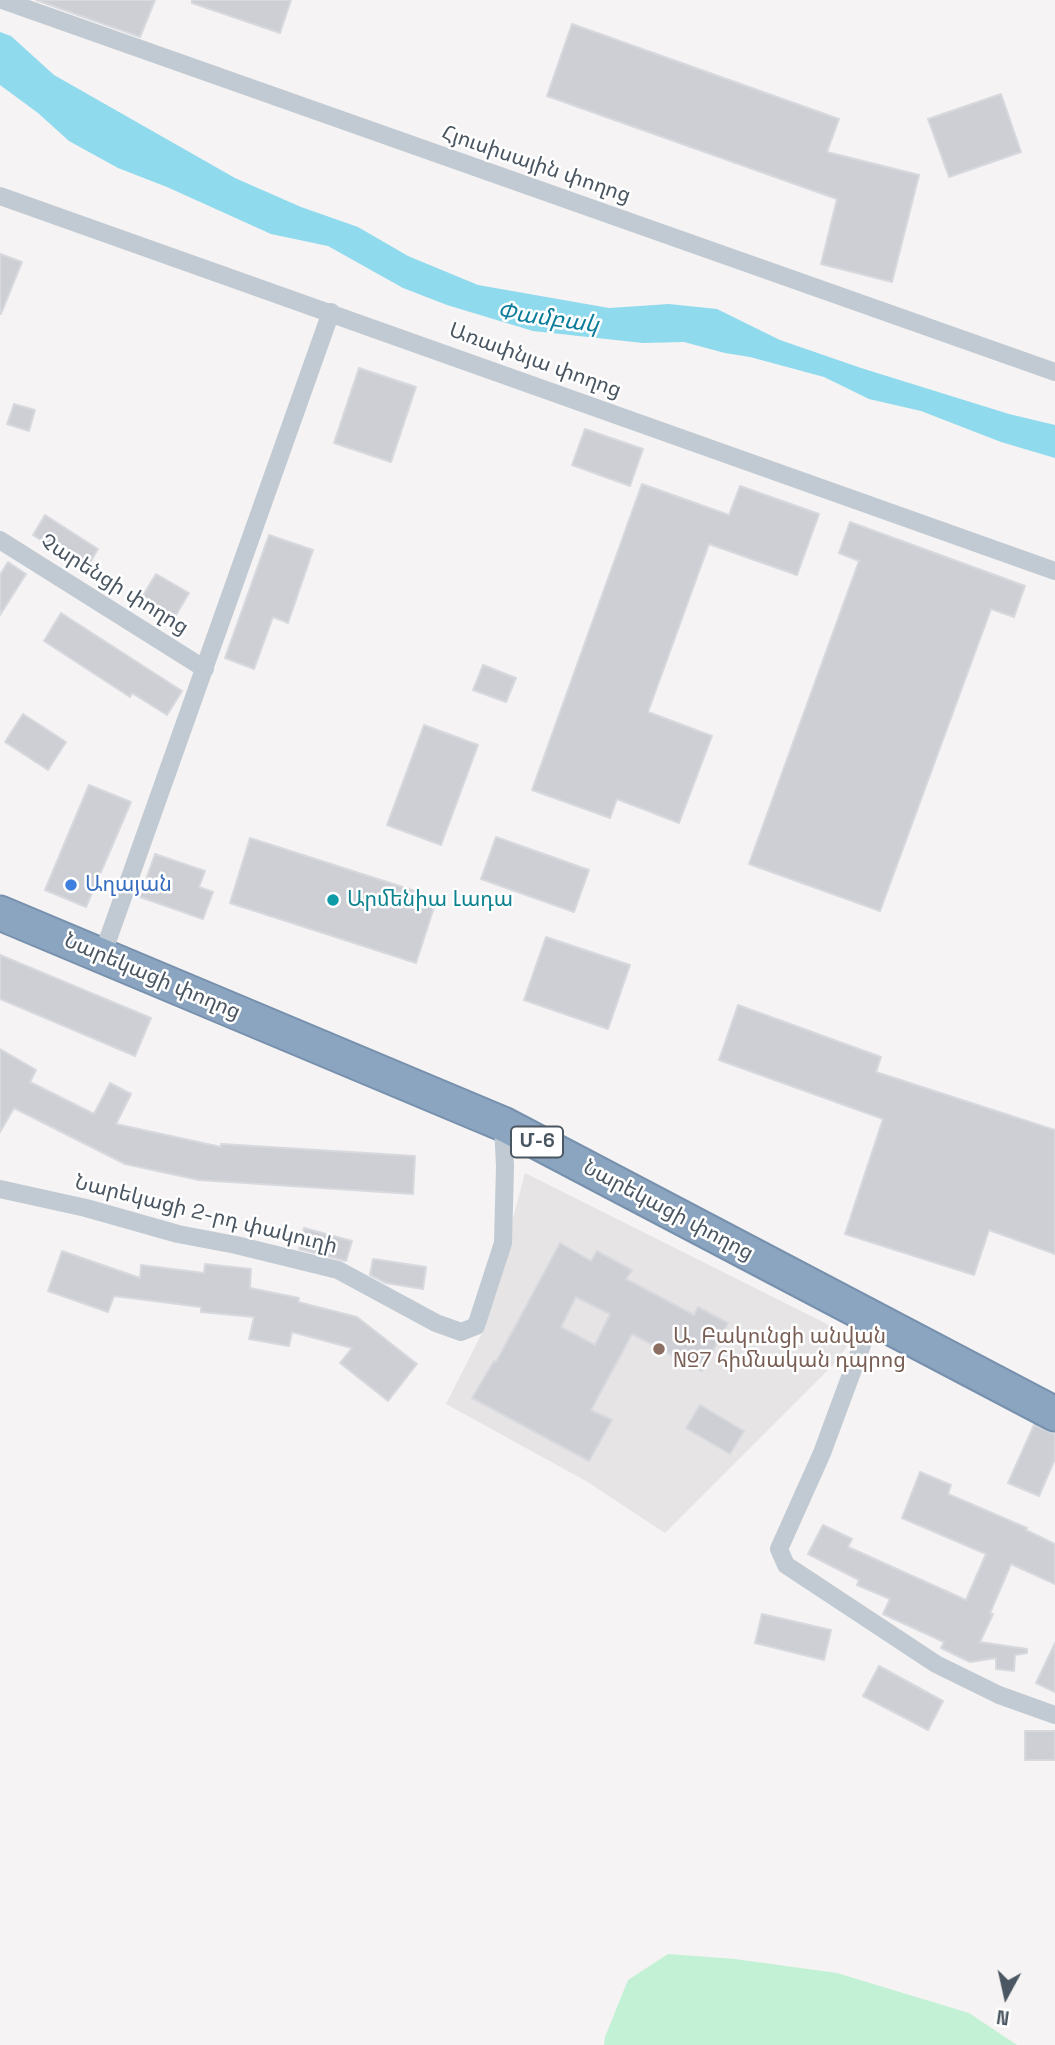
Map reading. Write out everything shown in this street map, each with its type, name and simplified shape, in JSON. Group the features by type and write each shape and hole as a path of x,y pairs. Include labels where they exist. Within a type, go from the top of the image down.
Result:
{"highway":[{"name":"Նարեկացի փողոց","path":"0,913 503,1124 1055,1414"}],"street":[{"name":"Հյուսիսային փողոց","path":"2,0 1055,372"},
{"name":"Առափնյա փողոց","path":"0,196 1055,571"},
{"path":"102,956 331,312"},
{"name":"Չարենցի փողոց","path":"0,540 205,668"},
{"name":"Նարեկացի 2-րդ փակուղի","path":"0,1189 86,1208 178,1234 338,1270 436,1323 461,1332 476,1326 503,1242 503,1124"},
{"path":"872,1318 822,1453 779,1549 786,1566 936,1664 999,1695 1055,1715"}],"shaded area":[{"name":"Ա. Բակունցի անվան №7 հիմնական դպրոց","path":"525,1173 853,1337 837,1361 665,1533 586,1481 446,1404 484,1329"}],"green space":[{"path":"668,1954 735,1959 837,1973 969,2013 1017,2045 604,2045 628,1980"}],"water":[{"name":"Փամբակ","path":"0,32 11,36 54,75 235,178 301,207 358,227 408,256 478,285 609,308 669,304 717,309 780,340 861,368 1009,414 1055,425 1055,458 1001,442 921,411 869,399 824,377 750,357 684,342 643,343 533,331 447,305 403,288 328,246 271,234 118,168 69,141 38,113 0,85"}],"building":[{"path":"36,0 155,0 140,37"},
{"path":"192,0 291,0 280,33 192,3"},
{"path":"572,24 839,119 827,152 919,175 892,282 821,264 837,199 547,96"},
{"path":"1001,94 1021,152 949,177 928,119"},
{"path":"0,254 22,262 1,314 0,314"},
{"path":"359,368 416,387 391,462 334,443"},
{"path":"14,404 35,410 29,431 7,424"},
{"path":"585,429 643,449 630,486 572,465"},
{"path":"642,484 729,515 740,486 819,514 797,575 709,544 648,712 712,736 679,823 617,799 610,818 532,790"},
{"path":"45,515 98,549 86,569 33,535"},
{"path":"850,522 1025,586 1014,617 991,609 880,911 749,864 859,561 839,553"},
{"path":"269,535 313,550 288,623 273,617 254,669 225,658"},
{"path":"8,562 26,574 0,615 0,575"},
{"path":"156,574 189,593 172,622 139,602"},
{"path":"61,613 182,691 167,715 132,693 130,697 44,641"},
{"path":"483,665 516,678 506,702 473,690"},
{"path":"23,714 66,742 48,770 5,742"},
{"path":"424,725 478,745 441,845 387,825"},
{"path":"89,785 131,802 86,907 45,890"},
{"path":"496,837 589,870 574,912 481,879"},
{"name":"Արմենիա Լադա","path":"250,838 437,898 416,963 230,903"},
{"path":"155,854 205,871 199,887 213,892 203,919 140,897"},
{"path":"546,937 630,965 608,1029 524,1000"},
{"path":"0,955 151,1018 135,1056 0,999"},
{"path":"738,1005 881,1057 876,1072 1055,1130 1055,1254 989,1230 974,1275 845,1234 883,1119 719,1060"},
{"path":"0,1049 36,1070 30,1082 94,1114 110,1083 131,1094 116,1124 221,1147 221,1144 415,1156 413,1194 199,1180 125,1164 14,1108 0,1132"},
{"path":"304,1228 352,1241 346,1261 299,1249"},
{"path":"560,1243 591,1261 597,1251 632,1270 626,1279 694,1315 698,1307 728,1323 702,1371 632,1334 591,1410 612,1420 589,1461 472,1398 494,1361 496,1362","holes":["576,1297 610,1314 595,1345 561,1327"]},
{"path":"62,1251 140,1278 141,1265 204,1273 205,1264 251,1269 250,1288 299,1298 298,1302 357,1317 417,1364 388,1401 340,1363 352,1348 292,1332 289,1346 249,1339 254,1317 201,1312 201,1307 114,1296 108,1312 48,1291"},
{"path":"373,1259 426,1267 423,1289 386,1283 370,1275"},
{"path":"700,1405 744,1431 730,1454 686,1428"},
{"path":"1034,1425 1055,1434 1055,1459 1039,1496 1008,1483"},
{"path":"920,1472 951,1485 948,1494 1027,1528 1026,1530 1055,1544 1055,1584 1011,1564 980,1642 1027,1649 1027,1653 1015,1655 1014,1671 996,1669 996,1658 970,1662 941,1648 944,1642 883,1614 890,1599 857,1585 859,1580 808,1554 823,1525 852,1539 848,1547 966,1600 986,1554 902,1518"},
{"path":"762,1614 831,1630 824,1660 755,1643"},
{"path":"1055,1643 1055,1692 1036,1683"},
{"path":"879,1666 943,1701 928,1730 863,1696"},
{"path":"1025,1731 1055,1731 1055,1760 1025,1760"}],"place":[{"name":"Աղայան","path":"71,885"},
{"name":"Արմենիա Լադա","path":"333,900"},
{"name":"Ա. Բակունցի անվան №7 հիմնական դպրոց","path":"659,1349"}]}
